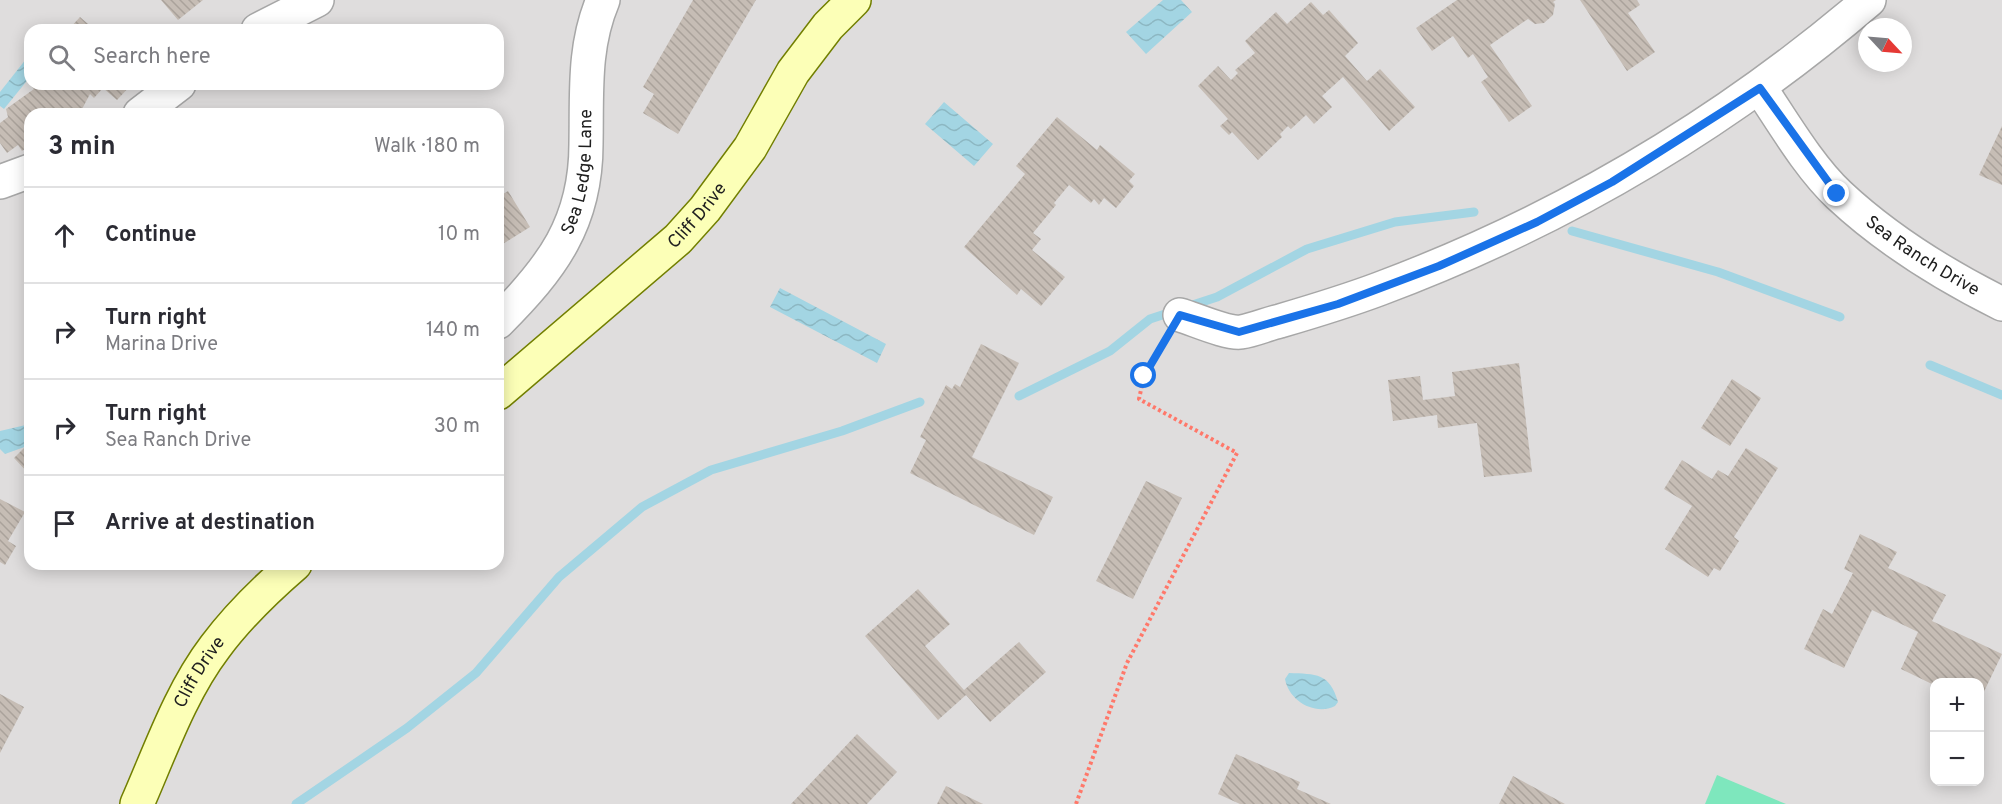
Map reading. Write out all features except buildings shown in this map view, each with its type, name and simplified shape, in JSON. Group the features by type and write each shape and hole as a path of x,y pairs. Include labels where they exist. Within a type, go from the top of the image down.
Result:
{"street":[{"path":"270,24 317,0"},
{"name":"Sea Ledge Lane","path":"504,316 527,293 547,267 572,225 578,209 586,145 585,79 589,44 603,0"},
{"name":"Cliff Drive","path":"504,388 678,239 705,209 750,148 793,72 828,26 854,0"},
{"path":"1180,315 1239,332 1338,304 1439,266 1537,222 1612,182 1760,88 1805,55 1869,0"},
{"name":"Sea Ranch Drive","path":"1760,88 1837,194 1872,223 1957,282 2002,304"},
{"path":"148,108 171,90"},
{"path":"0,182 24,173"},
{"name":"Cliff Drive","path":"137,804 185,697 214,648 250,604 288,570"}],"path":[{"path":"1076,804 1127,663 1237,453 1139,399 1144,376 1180,315"}],"shaded area":[{"path":"0,0 2002,0 2002,804 0,804"}],"green space":[{"path":"1717,775 1786,804 1705,804"}],"water":[{"path":"1163,0 1181,0 1192,12 1146,54 1126,32"},
{"path":"24,62 24,84 4,109 0,106 0,92"},
{"path":"944,102 993,144 974,166 925,124"},
{"path":"780,288 886,344 877,363 770,307"},
{"path":"24,425 24,447 5,454 0,449 0,431"},
{"path":"1289,673 1321,677 1331,685 1338,702 1327,709 1319,709 1311,708 1297,700 1287,687 1285,679"}],"waterway":[{"path":"1019,396 1110,351 1150,319 1217,297 1307,249 1395,222 1474,212"},
{"path":"1572,231 1718,272 1840,317"},
{"path":"1930,365 2002,395"},
{"path":"296,804 407,728 476,673 559,577 642,507 711,470 842,431 920,402"}],"route":[{"path":"1144,376 1180,315 1239,332 1338,304 1439,266 1537,222 1612,182 1760,88 1837,194"}]}
